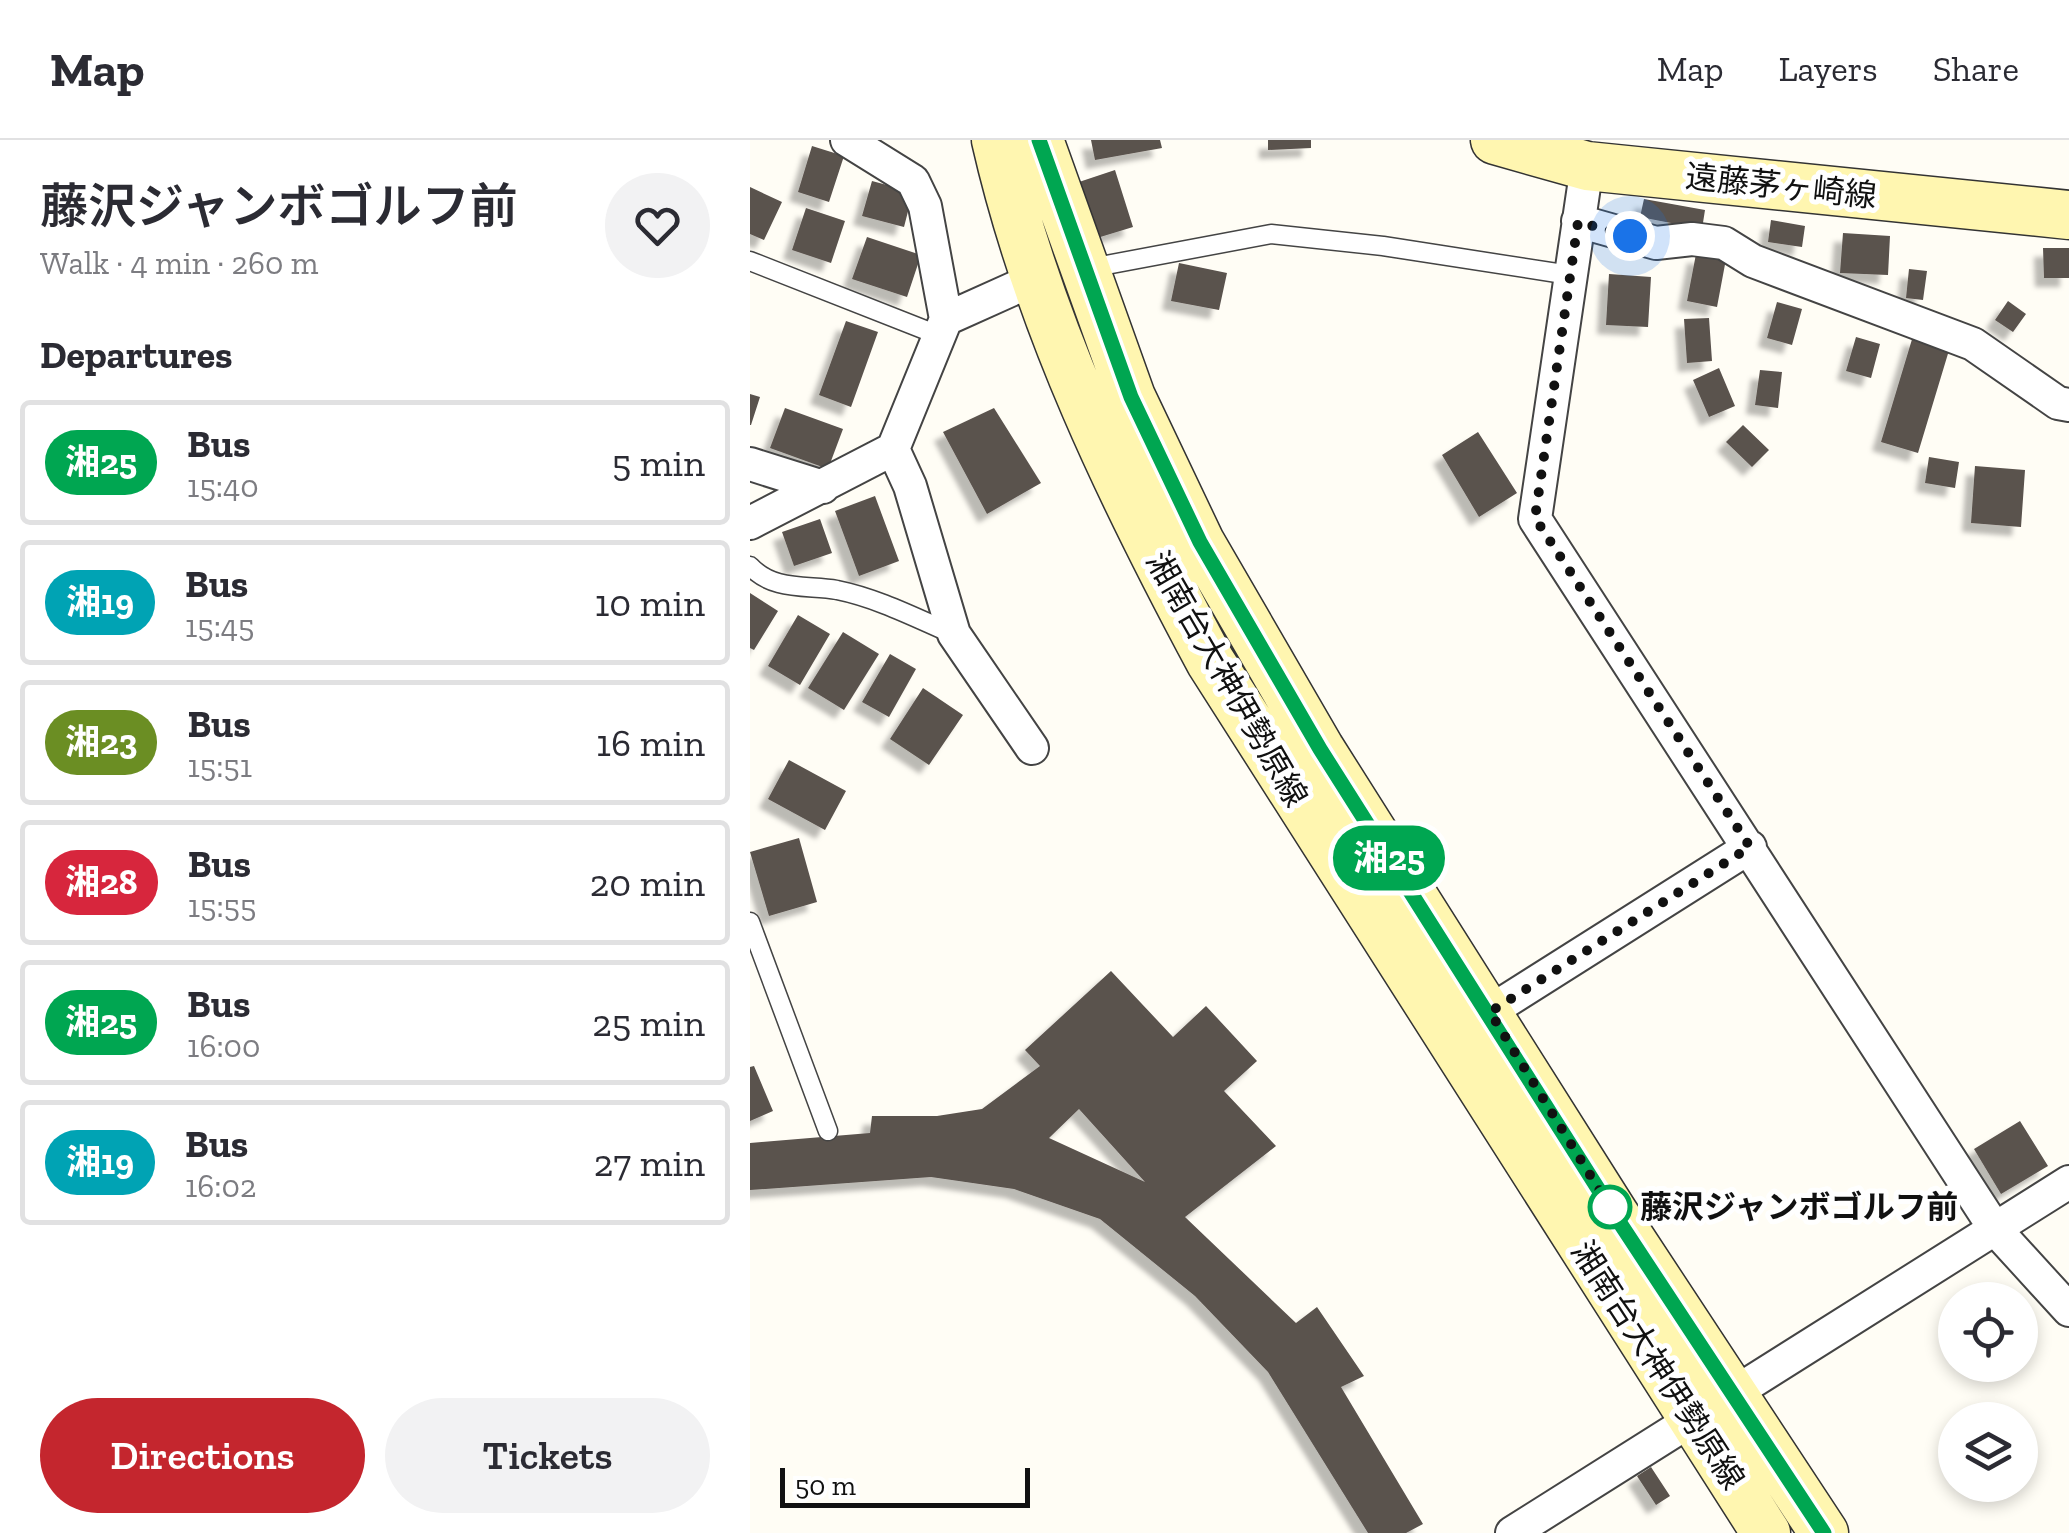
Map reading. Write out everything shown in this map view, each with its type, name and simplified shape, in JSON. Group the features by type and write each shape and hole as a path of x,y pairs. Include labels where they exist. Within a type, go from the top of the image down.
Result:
{"street":[{"path":"750,523 893,450 942,327 925,206 914,181 847,140"},
{"name":"湘南台大神伊勢原線","path":"996,140 1012,210 1078,390 1147,544 1210,661 1766,1533"},
{"name":"湘南台大神伊勢原線","path":"1039,140 1131,397 1200,542 1320,749 1490,1012 1614,1214 1824,1533"},
{"name":"遠藤茅ヶ崎線","path":"1495,140 1587,166 2069,215"},
{"path":"1587,166 1535,518 1995,1229 2069,1310"},
{"path":"1578,222 1656,243 1692,239 1724,243 1753,261 1973,344 2058,403 2069,405"},
{"path":"942,327 1035,280"},
{"path":"893,450 910,486 954,634 1032,748"},
{"path":"750,464 824,487"},
{"path":"1490,1012 1750,847"},
{"path":"1512,1533 1736,1396 2069,1182"}],"lane":[{"path":"1085,269 1271,234 1383,246 1570,275"},
{"path":"750,261 942,327"},
{"path":"750,566 760,577 796,588 836,590 954,634"},
{"path":"750,922 828,1131"}],"building":[{"path":"1091,140 1160,140 1162,148 1095,160"},
{"path":"1268,140 1311,140 1311,148 1268,150"},
{"path":"812,146 844,156 829,202 798,192"},
{"path":"1115,170 1133,227 1097,238 1079,182"},
{"path":"872,181 913,192 904,227 862,216"},
{"path":"750,187 782,202 764,240 750,234"},
{"path":"1644,199 1705,210 1702,229 1640,217"},
{"path":"806,208 845,221 831,263 792,250"},
{"path":"1771,220 1805,226 1802,247 1768,242"},
{"path":"1843,233 1890,236 1888,275 1840,273"},
{"path":"867,237 921,255 907,297 852,279"},
{"path":"2043,248 2069,248 2069,278 2044,278"},
{"path":"1696,254 1726,259 1717,307 1687,301"},
{"path":"1179,263 1227,273 1219,310 1171,301"},
{"path":"1909,269 1927,271 1923,300 1906,298"},
{"path":"1609,274 1651,277 1648,327 1606,325"},
{"path":"2008,301 2026,314 2013,332 1995,320"},
{"path":"1777,302 1802,309 1792,345 1767,338"},
{"path":"1709,318 1712,361 1687,363 1684,319"},
{"path":"846,321 878,332 851,407 819,395"},
{"path":"1913,336 1950,347 1918,453 1881,442"},
{"path":"1856,337 1880,344 1871,378 1846,371"},
{"path":"1719,368 1735,406 1709,417 1693,380"},
{"path":"1760,370 1782,372 1778,408 1755,405"},
{"path":"750,394 760,397 751,425 750,425"},
{"path":"785,408 843,429 828,469 770,448"},
{"path":"994,408 1041,483 987,514 943,432"},
{"path":"1743,425 1769,450 1752,467 1726,442"},
{"path":"1478,432 1517,493 1479,517 1442,455"},
{"path":"1929,457 1959,462 1955,488 1925,483"},
{"path":"1975,466 2025,470 2021,527 1971,523"},
{"path":"875,496 899,561 859,576 835,511"},
{"path":"820,519 832,553 794,566 782,532"},
{"path":"750,593 778,611 754,650 750,648"},
{"path":"798,615 830,634 800,685 768,666"},
{"path":"843,632 879,654 844,710 808,688"},
{"path":"890,654 916,669 889,717 862,702"},
{"path":"923,688 963,715 929,765 890,739"},
{"path":"789,760 846,791 825,830 768,799"},
{"path":"799,838 817,902 769,916 750,852"},
{"path":"1111,971 1173,1037 1206,1006 1257,1061 1224,1091 1276,1146 1185,1217 1296,1323 1317,1307 1364,1376 1341,1387 1423,1524 1406,1533 1368,1533 1268,1372 1195,1296 1100,1219 1014,1189 931,1177 750,1190 750,1143 870,1133 872,1116 937,1116 982,1109 1040,1066 1025,1050","holes":["1079,1109 1145,1182 1049,1138"]},
{"path":"754,1066 773,1111 750,1121 750,1067"},
{"path":"2020,1121 2048,1166 2001,1194 1974,1149"},
{"path":"1651,1467 1670,1496 1656,1505 1637,1476"}],"bus line":[{"name":"湘25","path":"1039,140 1131,397 1200,542 1320,749 1410,892 1490,1012 1614,1214 1824,1533"}],"place":[{"name":"藤沢ジャンボゴルフ前","path":"1610,1207"}],"route":[{"path":"1610,1207 1614,1214 1490,1012 1638,914 1750,847 1535,518 1578,222 1630,236"}]}
